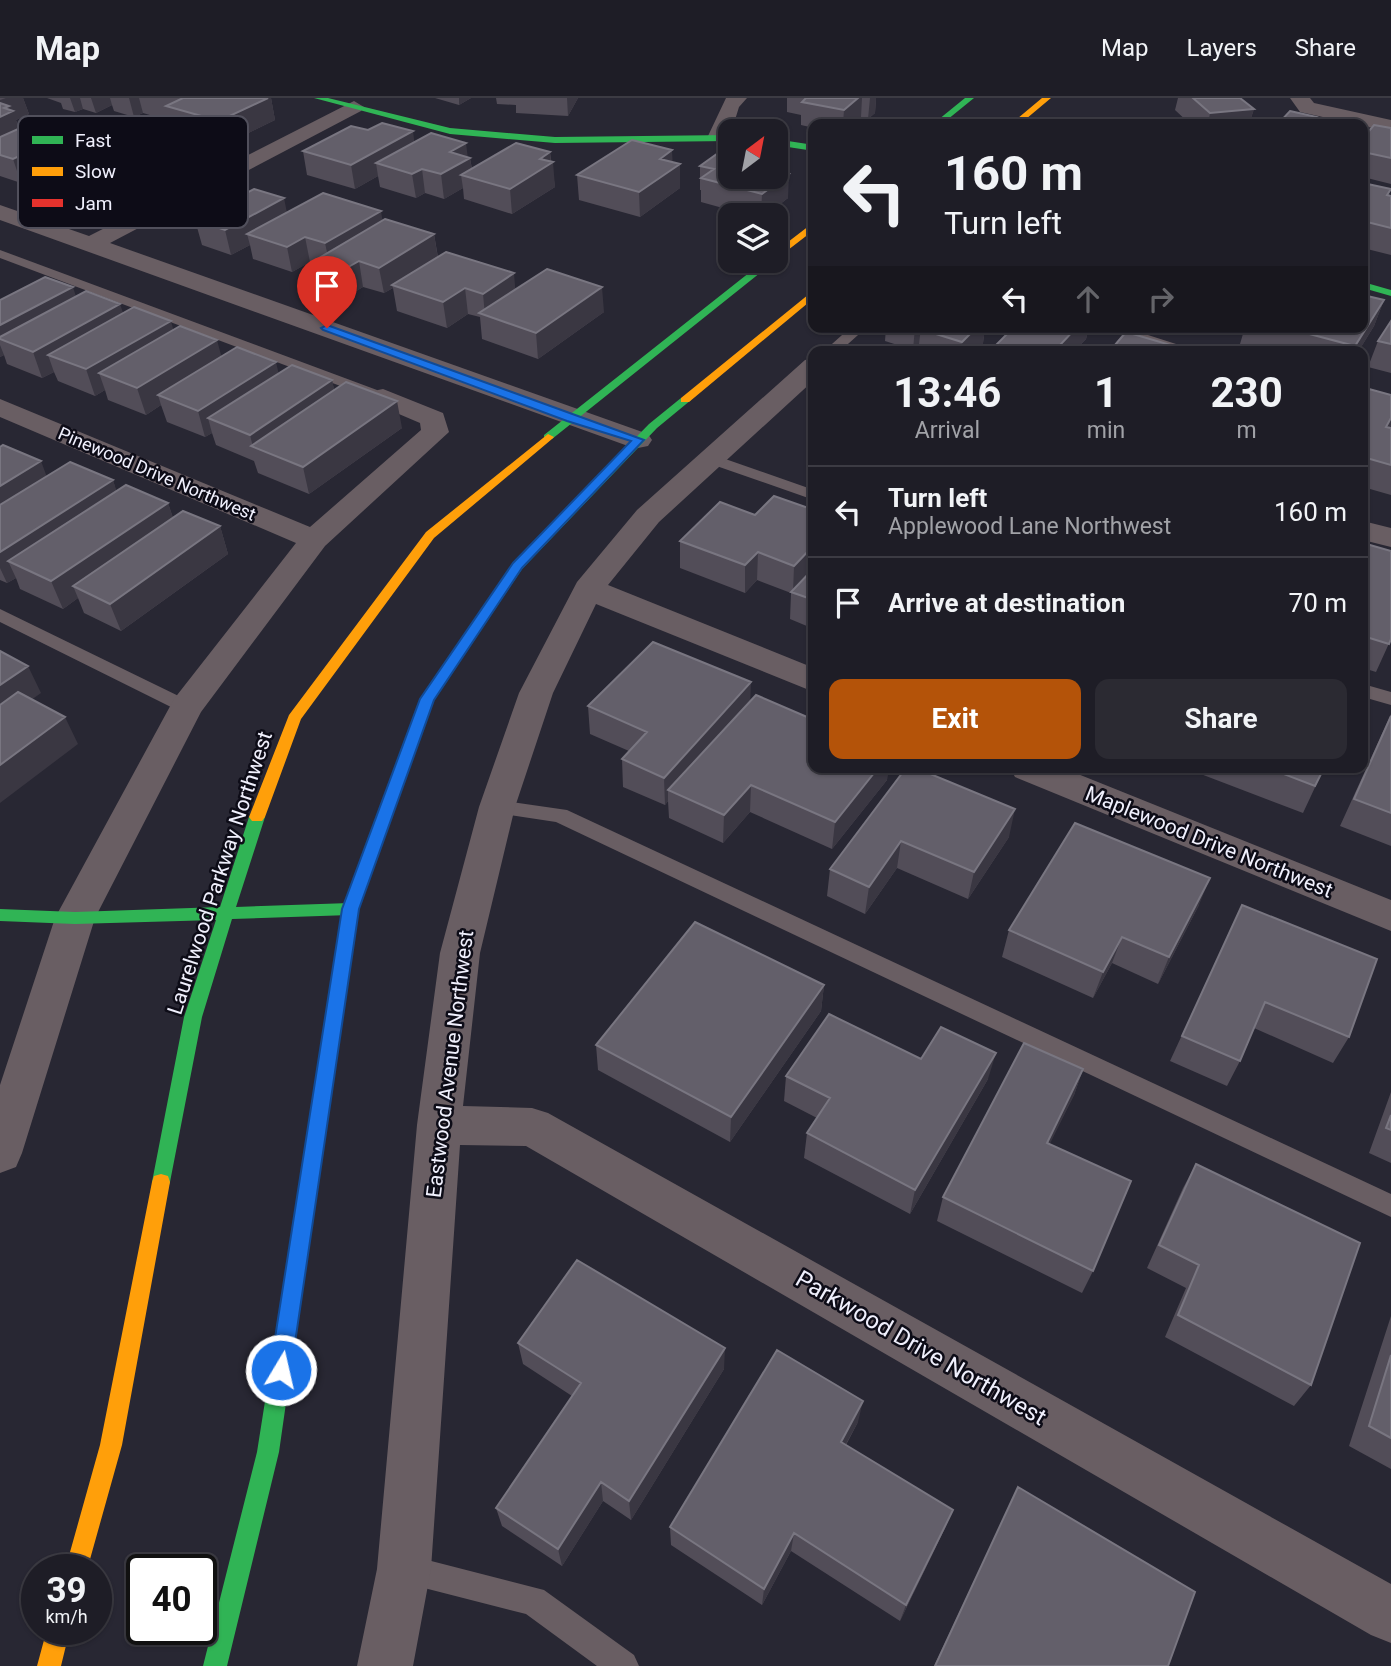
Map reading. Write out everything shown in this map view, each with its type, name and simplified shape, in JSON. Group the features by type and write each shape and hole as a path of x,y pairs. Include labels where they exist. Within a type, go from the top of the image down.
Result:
{"street":[{"path":"318,98 450,131 555,141 718,137"},
{"path":"727,119 730,105 737,98"},
{"path":"943,119 970,98"},
{"path":"1021,119 1047,98"},
{"path":"1303,103 1362,119"},
{"path":"248,162 354,107"},
{"path":"1368,121 1391,127"},
{"path":"788,144 808,147"},
{"path":"0,212 18,218"},
{"path":"46,228 638,440"},
{"path":"91,244 122,228"},
{"path":"788,246 808,230"},
{"name":"Laurelwood Parkway Northwest","path":"80,1554 111,1445 193,1017 225,913 294,718 430,535 571,418 755,273"},
{"path":"1368,286 1391,293"},
{"path":"215,1666 268,1452 351,909 427,699 517,566 638,440 808,298"},
{"name":"Eastwood Avenue Northwest","path":"386,1666 404,1569 439,1125 460,953 497,807 536,693 588,589 648,516 808,371"},
{"path":"0,1153 75,918 186,707 314,540 435,432 433,419 383,397"},
{"name":"Pinewood Drive Northwest","path":"0,407 314,540"},
{"path":"1368,531 1391,538"},
{"path":"588,589 808,679"},
{"name":"Maplewood Drive Northwest","path":"1040,773 1391,916"},
{"path":"0,915 75,918 351,909"},
{"name":"Parkwood Drive Northwest","path":"439,1125 532,1127 1391,1615"},
{"path":"49,1666 55,1645"}],"lane":[{"path":"0,254 383,397"},
{"path":"43,289 65,278"},
{"path":"837,346 853,333"},
{"path":"1128,333 1173,346"},
{"path":"711,459 808,493"},
{"path":"0,615 186,707"},
{"path":"1368,692 1391,699"},
{"path":"497,807 560,815 1391,1206"},
{"path":"404,1569 533,1601 622,1666"}],"building":[{"path":"183,98 268,98 230,116 201,116 166,106"},
{"path":"806,98 858,98 844,110 802,102"},
{"path":"1193,98 1240,98 1254,109 1210,113"},
{"path":"0,103 9,106 4,108 13,111 0,117"},
{"path":"1290,111 1317,117 1315,119 1283,119"},
{"path":"382,123 413,131 351,165 303,151 351,126 368,130"},
{"path":"1374,125 1391,128 1391,158 1368,153 1368,132"},
{"path":"18,129 18,157 13,159 0,155 0,137"},
{"path":"431,133 466,143 450,152 470,158 441,174 422,169 412,174 376,163"},
{"path":"632,140 672,150 660,159 680,164 639,192 577,175"},
{"path":"516,143 550,152 540,159 553,162 510,189 461,175"},
{"path":"718,153 718,182 701,178 714,169 700,166"},
{"path":"1368,184 1391,189 1387,195 1391,196 1391,228 1368,222"},
{"path":"254,189 284,198 248,218 248,192"},
{"path":"743,189 769,189 762,194"},
{"path":"323,193 381,211 325,243 305,237 287,247 247,234"},
{"path":"385,219 434,234 379,268 359,261 343,270 314,261"},
{"path":"446,252 514,273 483,294 465,288 443,302 392,285"},
{"path":"547,269 602,287 536,333 479,313"},
{"path":"45,277 73,287 0,325 0,300"},
{"path":"86,291 120,304 33,352 0,339 0,337"},
{"path":"1368,296 1384,300 1368,325"},
{"path":"134,307 171,321 86,369 48,355"},
{"path":"1391,321 1391,344 1378,341"},
{"path":"180,326 217,340 137,388 99,373"},
{"path":"937,333 971,333 962,342"},
{"path":"1008,333 1071,333 1060,345 1063,346 996,345"},
{"path":"1125,333 1129,333 1174,346 1114,346"},
{"path":"1306,333 1363,333 1355,346"},
{"path":"237,347 276,362 198,411 158,395"},
{"path":"292,365 332,380 250,435 208,418"},
{"path":"346,382 397,401 303,467 251,446"},
{"path":"1368,391 1391,395 1391,418 1386,427 1391,428 1391,465 1368,458"},
{"path":"3,445 41,461 0,486 0,447"},
{"path":"70,462 113,480 0,552 0,505"},
{"path":"126,485 168,503 51,581 8,561"},
{"path":"774,496 808,508 808,551 794,566 758,552 745,565 680,541 720,502 755,515"},
{"path":"183,511 220,526 110,604 73,586"},
{"path":"1368,544 1391,551 1389,644 1368,638"},
{"path":"808,574 808,598 791,592"},
{"path":"653,642 751,682 664,778 622,759 647,732 588,706"},
{"path":"0,651 28,666 0,685"},
{"path":"18,692 65,717 0,765 0,705"},
{"path":"756,695 808,717 808,773 874,773 835,822 751,785 724,815 668,790"},
{"path":"1391,716 1391,813 1354,799 1366,773 1368,773"},
{"path":"902,773 928,773 1015,809 974,872 901,841 869,887 830,869"},
{"path":"1281,773 1322,773 1315,786"},
{"path":"1075,823 1210,878 1169,957 1122,937 1103,972 1009,930"},
{"path":"1242,905 1377,959 1349,1037 1265,1002 1240,1061 1182,1036"},
{"path":"695,922 824,985 731,1117 596,1045"},
{"path":"829,1014 921,1059 941,1027 996,1053 915,1190 807,1133 830,1098 786,1076"},
{"path":"1024,1043 1083,1069 1047,1143 1131,1181 1093,1271 943,1197"},
{"path":"1391,1115 1391,1130 1386,1128"},
{"path":"1196,1164 1360,1243 1311,1385 1178,1315 1199,1265 1159,1245"},
{"path":"577,1260 725,1348 629,1501 601,1482 558,1549 496,1508 581,1383 518,1343"},
{"path":"777,1350 863,1401 841,1442 953,1510 906,1605 794,1533 764,1589 670,1527"},
{"path":"1391,1355 1391,1438 1369,1426"},
{"path":"1018,1487 1195,1592 1168,1666 935,1666"}],"traffic: fast":[{"path":"318,98 450,131 555,140 718,138"},
{"path":"943,119 970,98"},
{"path":"788,144 808,147"},
{"path":"548,437 755,273"},
{"path":"1368,286 1391,293"},
{"path":"380,828 427,699 517,566 653,426 685,400"},
{"path":"161,1182 193,1017 257,817"},
{"path":"0,915 75,918 350,909"},
{"path":"215,1666 268,1452 308,1186"}],"traffic: slow":[{"path":"1021,119 1047,98"},
{"path":"788,246 808,230"},
{"path":"685,400 808,298"},
{"path":"257,817 294,718 430,535 548,437"},
{"path":"80,1554 111,1445 161,1182"},
{"path":"49,1666 55,1645"}],"traffic: jam":[{"path":"308,1186 350,909 380,828"}],"route":[{"path":"281,1370 351,909 427,699 517,566 638,440 327,328"}]}
